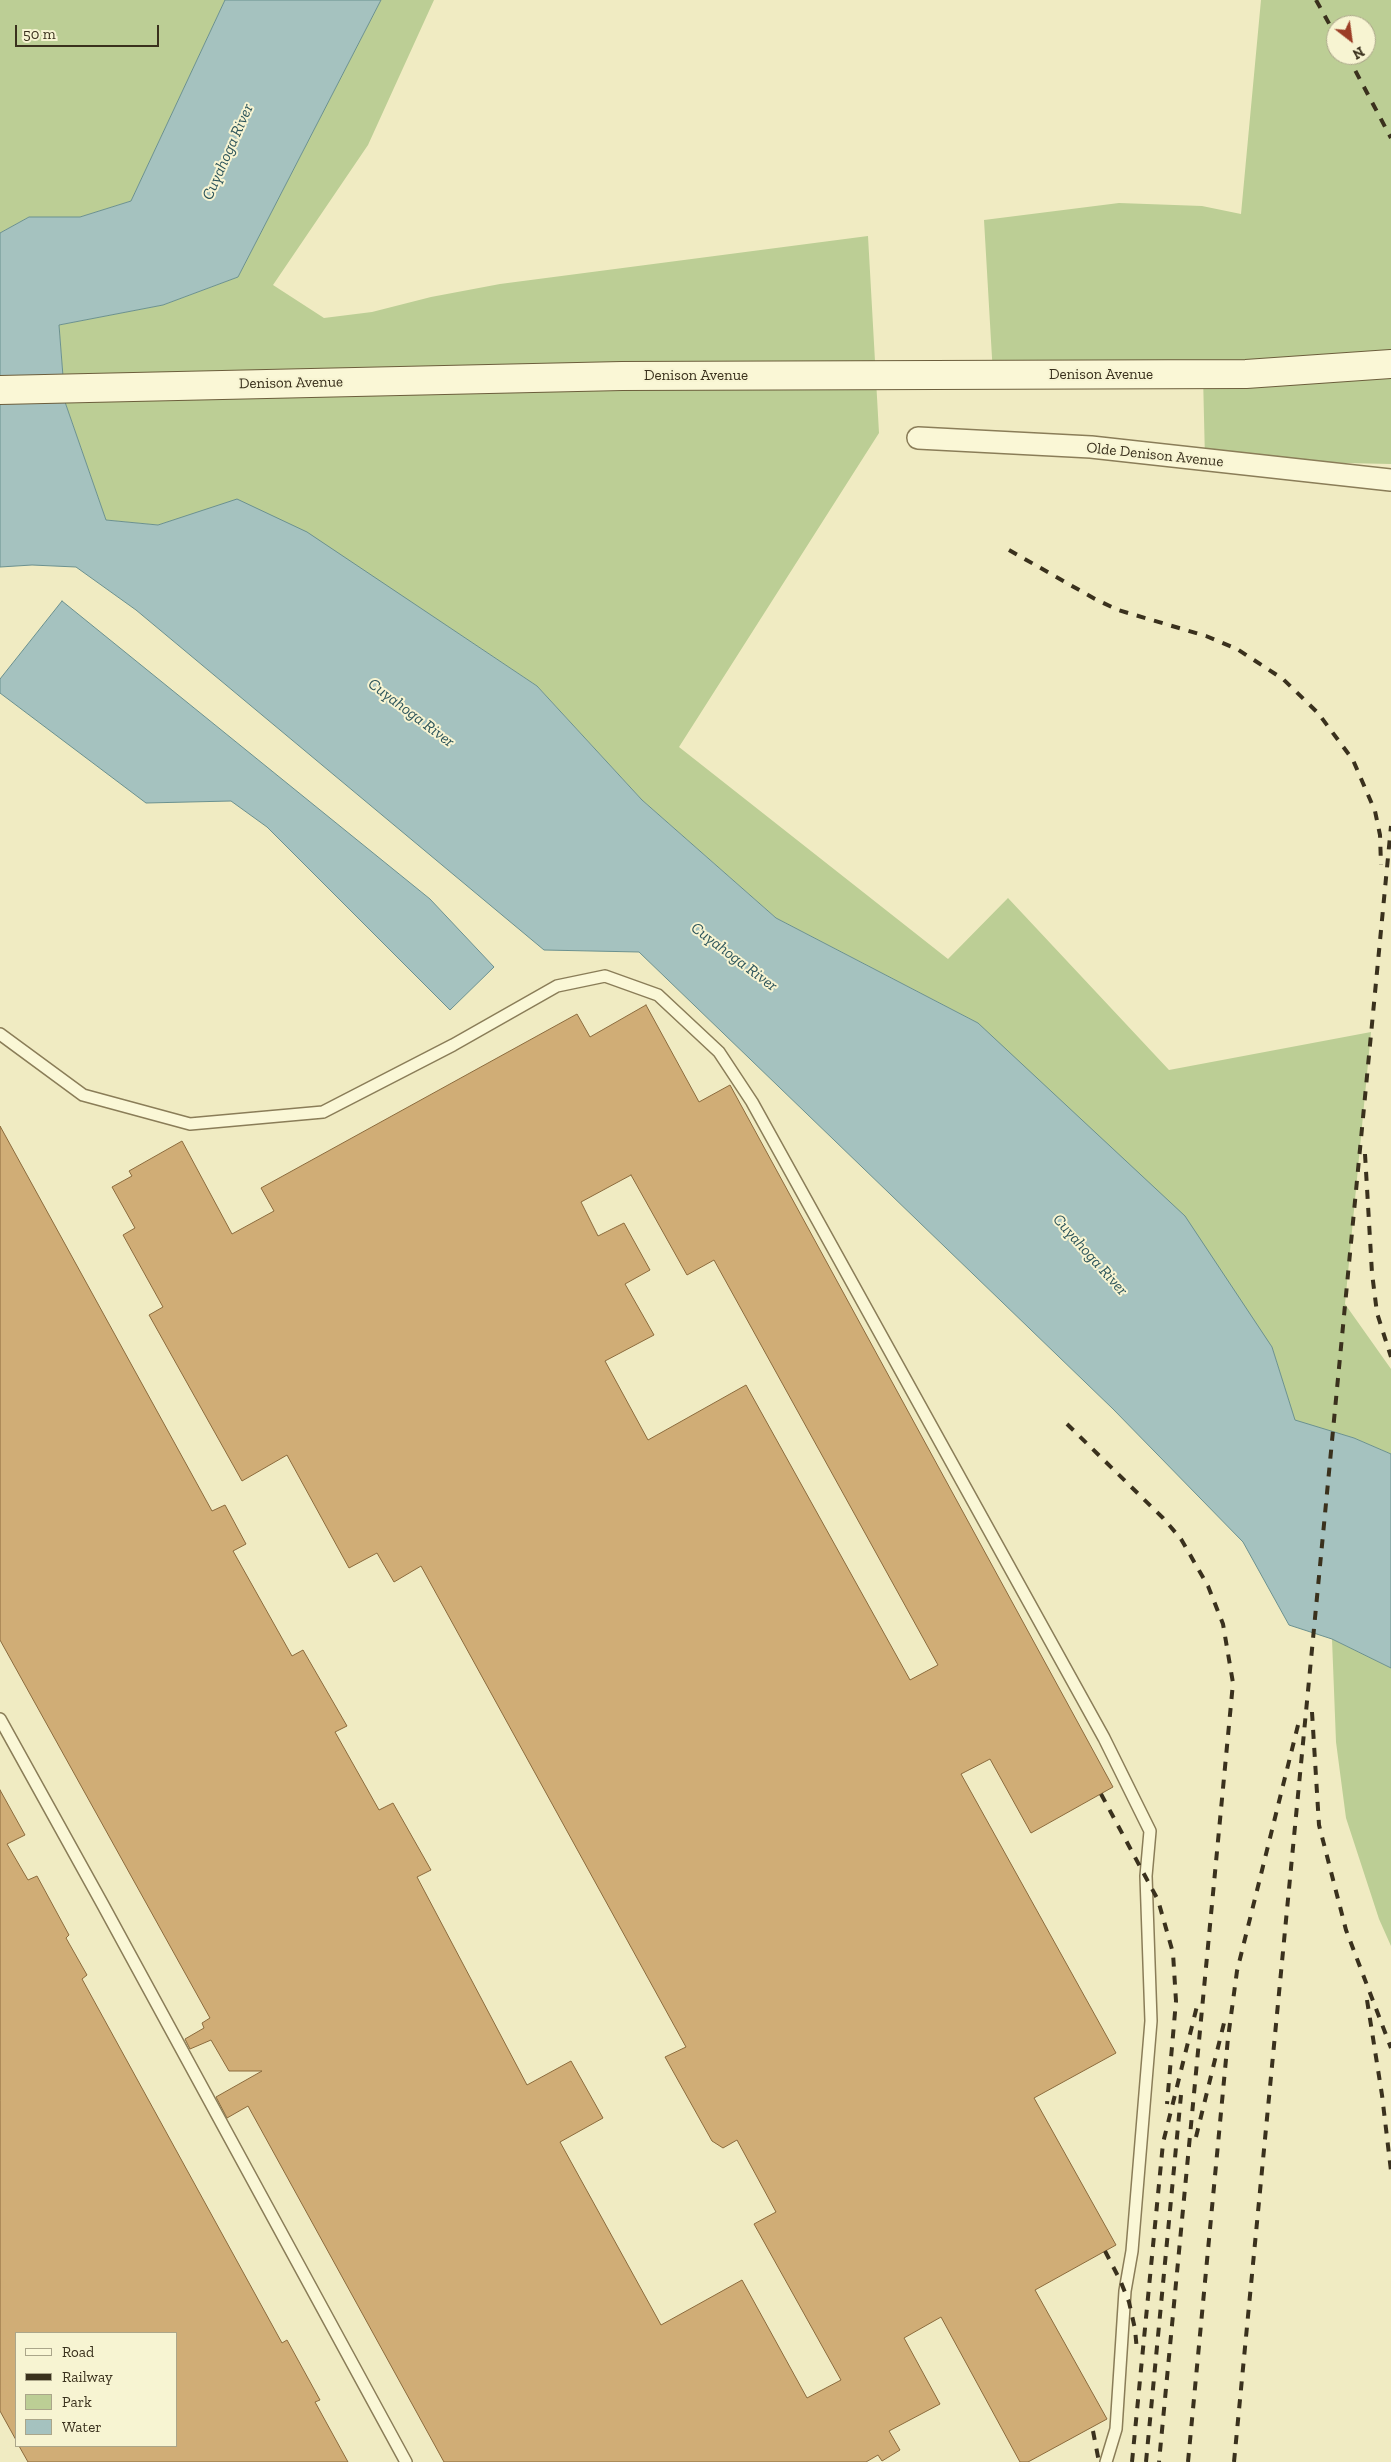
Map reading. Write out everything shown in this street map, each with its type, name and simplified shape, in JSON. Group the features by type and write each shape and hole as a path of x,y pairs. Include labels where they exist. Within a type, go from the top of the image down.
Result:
{"main road":[{"name":"Denison Avenue","path":"0,390 622,376 1246,374 1391,364"}],"street":[{"name":"Olde Denison Avenue","path":"918,438 1091,447 1391,480"}],"lane":[{"path":"0,1034 82,1094 190,1124 323,1112 453,1045 557,986 605,976 658,995 718,1052 757,1110 1104,1738 1150,1831 1146,1876 1151,2021 1132,2251 1125,2291 1116,2429 1106,2462"},
{"path":"0,1719 108,1913 406,2462"}],"green space":[{"path":"0,0 225,0 131,201 80,217 29,217 0,233"},
{"path":"381,0 434,0 368,145 273,285 324,318 372,312 431,297 500,284 868,236 879,433 679,747 948,959 1008,898 1169,1070 1371,1032 1345,1304 1391,1369 1391,1454 1354,1438 1295,1421 1272,1347 978,1023 776,918 642,800 537,686 408,600 237,500 158,525 106,520 65,402 59,325 163,305 238,277"},
{"path":"1261,0 1391,0 1391,464 1205,460 1203,375 993,375 984,220 1119,203 1202,206 1241,214"},
{"path":"1332,1639 1391,1668 1391,1946 1379,1919 1346,1818 1336,1742"}],"water":[{"name":"Cuyahoga River","path":"225,0 381,0 238,277 163,305 59,325 65,402 106,520 158,525 237,499 307,532 537,686 642,800 776,918 978,1023 1185,1216 1272,1347 1295,1420 1354,1438 1391,1454 1391,1668 1332,1639 1289,1625 1243,1542 1113,1409 639,952 544,950 136,610 76,567 32,565 0,567 0,233 29,217 80,217 131,201"},
{"path":"62,601 430,899 494,967 450,1010 267,827 231,801 146,803 0,693 0,679"}],"building":[{"path":"646,1005 699,1102 730,1085 1113,1787 1031,1833 990,1759 961,1774 1116,2053 1034,2098 1116,2245 1035,2290 1107,2419 1028,2462 1020,2462 941,2317 904,2338 940,2404 889,2431 900,2450 882,2461 878,2455 866,2462 444,2462 248,2106 227,2118 216,2097 262,2071 229,2071 211,2040 190,2049 185,2039 204,2028 202,2023 210,2018 0,1640 0,1126 212,1511 225,1505 246,1544 233,1551 292,1656 303,1650 347,1726 335,1732 379,1810 393,1803 431,1870 417,1877 527,2085 571,2061 603,2118 560,2142 661,2325 742,2280 807,2398 841,2380 754,2224 776,2212 737,2140 723,2148 712,2141 665,2057 686,2047 421,1566 394,1582 377,1553 349,1568 287,1455 242,1481 149,1315 163,1307 123,1235 135,1228 112,1187 132,1176 129,1171 182,1141 232,1234 274,1211 261,1188 577,1014 590,1037","holes":["631,1175 687,1275 714,1260 938,1665 910,1680 746,1385 648,1440 605,1361 654,1335 625,1284 650,1270 624,1223 598,1236 581,1202"]},
{"path":"0,1790 25,1835 7,1844 28,1880 37,1876 69,1935 66,1938 87,1975 82,1979 282,2343 287,2340 320,2400 315,2402 348,2462 28,2462 20,2447 178,2447 178,2332 15,2332 15,2438 0,2411"}],"railway":[{"path":"1316,0 1326,18"},
{"path":"1352,65 1391,138"},
{"path":"1009,550 1118,610 1206,636 1237,649 1283,679 1318,713 1353,760 1375,811 1380,835 1381,865"},
{"path":"1234,2462 1391,826"},
{"path":"1365,1154 1372,1273 1377,1313 1391,1357"},
{"path":"1067,1424 1163,1518 1181,1539 1208,1586 1223,1624 1233,1683 1159,2462"},
{"path":"1312,1712 1319,1825 1346,1930 1391,2048"},
{"path":"1188,2462 1228,2038 1237,1971 1300,1717"},
{"path":"1101,1794 1158,1900 1173,1953 1176,2001 1167,2104"},
{"path":"1367,2000 1382,2095 1391,2171"},
{"path":"1132,2462 1163,2143 1198,2002"},
{"path":"1196,2137 1224,2023"},
{"path":"1146,2462 1181,2095"},
{"path":"1105,2251 1129,2302 1135,2329 1137,2351"},
{"path":"1093,2431 1099,2462"}]}
